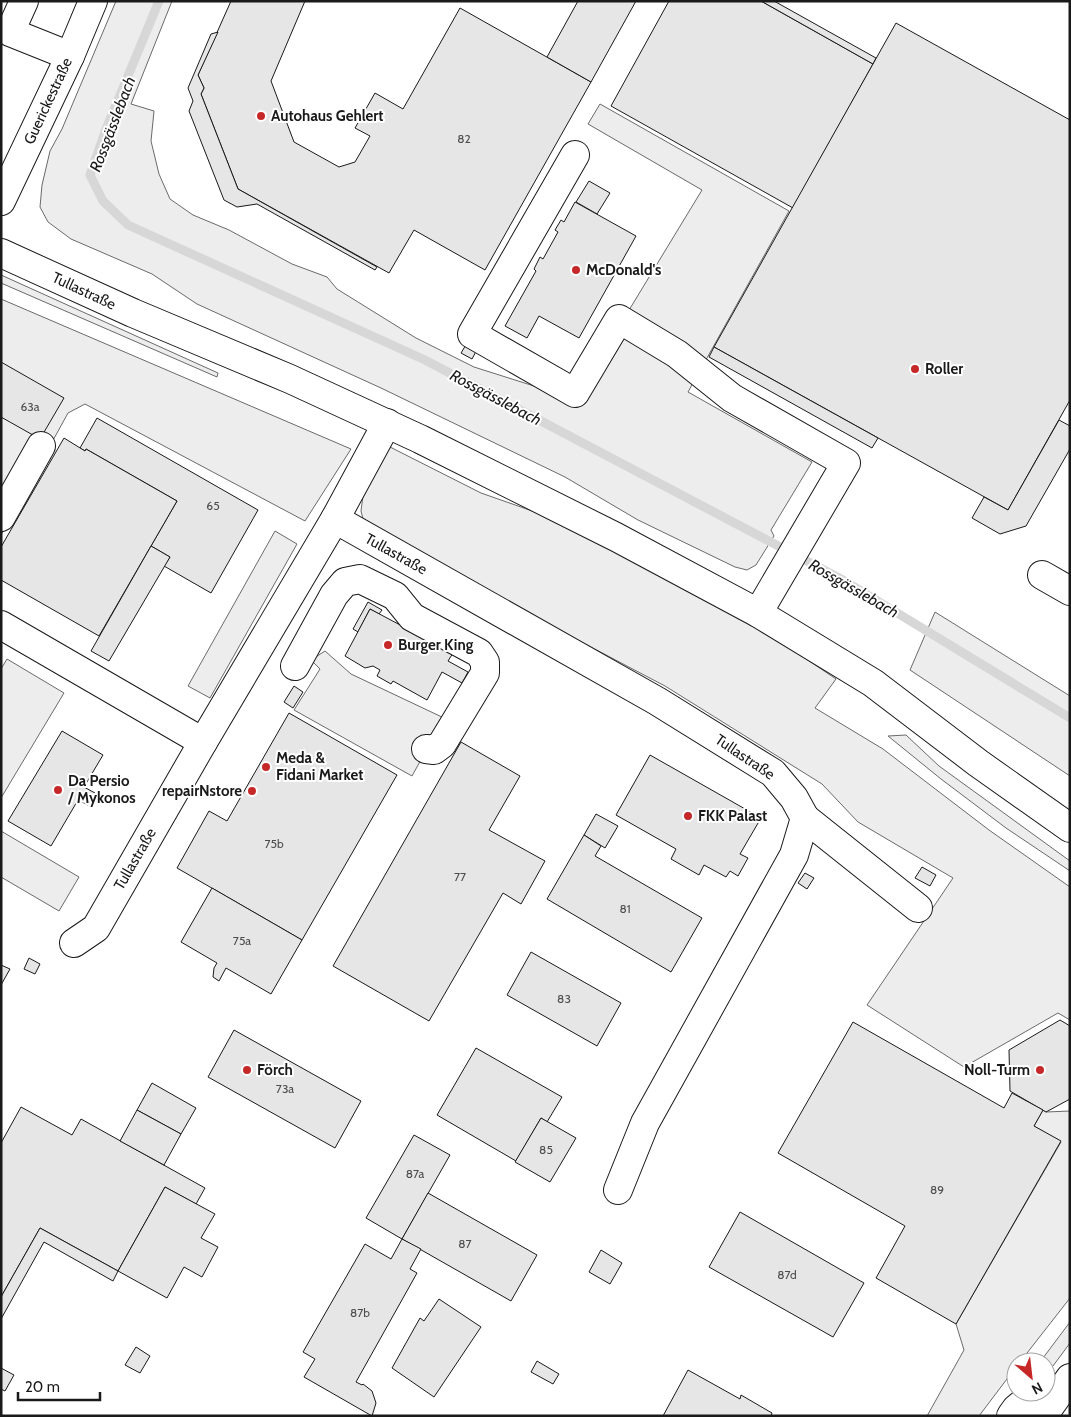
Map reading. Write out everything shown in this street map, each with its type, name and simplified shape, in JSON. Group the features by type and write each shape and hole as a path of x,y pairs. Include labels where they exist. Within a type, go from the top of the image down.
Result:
{"street":[{"path":"24,1 6,41 70,56"},
{"name":"Guerickestraße","path":"1,200 70,56 93,1"},
{"path":"575,155 472,334 575,393 619,319 677,354 732,398 846,463 772,585 758,613"},
{"name":"Tullastraße","path":"1,253 133,313 290,379 387,423 616,536 758,613 873,683 978,763 1070,828"},
{"name":"Tullastraße","path":"74,943 96,928 335,519 387,423"},
{"path":"1,518 41,446"},
{"name":"Tullastraße","path":"335,519 657,701 774,773 794,798 805,818"},
{"path":"1042,574 1070,591"},
{"path":"295,666 334,595 345,582 360,579 395,596 412,617 479,653 485,662 485,673 442,744 434,750 426,749"},
{"path":"1,625 203,742"},
{"path":"618,1190 645,1122 794,855 805,818 918,908"},
{"path":"1056,1376 1070,1364"},
{"path":"1043,1416 1070,1378"},
{"path":"1011,1416 1024,1402"}],"shaded area":[{"path":"116,1 172,1 131,104 154,111 151,141 159,174 170,199 193,215 229,230 292,264 327,277 337,289 416,338 474,367 575,399 702,190 588,124 600,104 789,211 688,392 812,462 771,530 774,536 756,565 747,570 735,567 638,520 565,477 381,388 197,304 152,274 71,239 48,222 40,207 42,185 50,151 62,129"},
{"path":"1,275 218,373 217,377 1,283"},
{"path":"1,299 351,449 305,521 85,404 68,413 1,535"},
{"path":"390,447 481,493 538,513 732,609 836,679 815,708 883,749 989,830 1070,887 1070,1020 1058,1013 964,1067 867,1005 953,878 858,822 822,784 665,686 391,542 364,523 361,511 364,488"},
{"path":"275,531 297,544 210,698 188,686"},
{"path":"935,612 1070,696 1070,776 910,670"},
{"path":"325,651 351,674 444,718 412,776 294,710 320,669 311,660"},
{"path":"7,659 64,693 1,798 1,669"},
{"path":"906,735 939,766 1070,861 1070,871 1006,828 888,736"},
{"path":"1,831 79,877 59,911 1,877"},
{"path":"1043,1110 1046,1112 1070,1111 1070,1298 1028,1352 1006,1352 1006,1380 979,1416 927,1416 964,1350 956,1324 1061,1142 1034,1126"},
{"path":"1070,1322 1070,1343 1056,1362 1056,1352 1048,1352"}],"building":[{"path":"231,1 305,1 271,81 294,142 339,167 355,162 370,136 355,128 375,93 403,109 460,8 591,82 485,270 414,230 389,273 238,189 201,94 204,88 198,75"},
{"path":"578,1 636,1 591,82 547,57"},
{"path":"669,1 761,1 873,64 793,208 611,106"},
{"path":"761,1 774,1 876,58 873,64"},
{"path":"896,23 1070,120 1070,400 1008,510 714,347"},
{"path":"218,32 198,75 204,88 201,94 238,189 377,267 375,270 257,204 237,207 224,200 189,111 193,101 188,88 211,34"},
{"path":"589,181 610,193 597,214 576,202"},
{"name":"McDonald's","path":"575,202 636,236 579,338 539,316 527,338 505,326 536,271 534,269 540,257 543,259 558,232 555,230 561,220 564,222"},
{"path":"470,338 480,344 472,359 461,353"},
{"path":"714,347 878,438 872,448 709,357"},
{"path":"1,362 64,398 40,439 1,417"},
{"path":"97,418 258,510 211,593 164,566 170,557 151,546 177,501 86,449 85,451 80,448"},
{"path":"1059,420 1070,426 1070,449 1026,526 1000,534 972,518 984,497 1008,510"},
{"path":"64,438 177,501 99,636 1,580 1,547"},
{"path":"151,546 170,557 109,661 91,651"},
{"path":"368,602 382,610 379,614 370,609 358,632 353,629"},
{"path":"370,609 453,653 448,661 468,672 462,683 442,672 427,700 393,681 391,684 377,676 380,670 373,666 365,668 345,656"},
{"path":"294,686 303,692 293,708 284,702"},
{"path":"289,713 397,775 302,940 177,868 209,811 227,821"},
{"name":"Da Persio / Mykonos","path":"62,731 103,755 84,787 95,793 88,805 78,800 51,846 8,821"},
{"path":"461,742 520,776 489,830 545,861 521,904 503,893 429,1021 333,966"},
{"name":"FKK Palast","path":"650,755 761,818 740,854 748,858 738,876 730,871 726,877 704,865 699,875 671,859 676,849 616,815"},
{"path":"596,814 618,826 605,848 584,835"},
{"path":"584,835 601,846 595,856 702,918 671,972 547,899"},
{"path":"922,867 936,875 930,886 915,878"},
{"path":"805,873 814,878 807,889 798,883"},
{"path":"212,888 302,940 271,994 226,968 219,981 213,977 214,968 217,963 181,942"},
{"path":"531,952 621,1003 597,1046 507,995"},
{"path":"29,958 40,964 35,974 24,969"},
{"path":"1,965 10,969 1,985"},
{"name":"Noll-Turm","path":"1060,1020 1070,1026 1070,1099 1046,1112 1010,1091 1009,1050"},
{"path":"853,1022 1004,1108 1012,1093 1043,1110 1034,1126 1061,1141 956,1324 876,1278 905,1226 778,1153"},
{"path":"234,1030 361,1101 335,1148 208,1077"},
{"path":"476,1048 562,1097 547,1122 541,1118 516,1161 437,1115"},
{"path":"152,1083 196,1108 181,1134 137,1110"},
{"path":"21,1107 72,1135 81,1119 205,1188 196,1204 165,1187 118,1271 40,1228 1,1297 1,1143"},
{"path":"137,1110 181,1134 164,1165 120,1141"},
{"path":"541,1118 576,1138 550,1182 515,1162"},
{"path":"414,1135 450,1155 402,1239 366,1218"},
{"path":"165,1187 215,1214 201,1238 218,1247 202,1277 184,1267 167,1298 118,1271"},
{"path":"428,1193 537,1255 511,1301 402,1239"},
{"path":"740,1212 864,1283 833,1337 709,1267"},
{"path":"40,1228 118,1271 113,1281 44,1242 1,1319 1,1297"},
{"path":"402,1239 421,1249 410,1269 417,1273 356,1382 363,1384 372,1391 376,1403 372,1416 304,1377 315,1359 303,1352 365,1244 391,1259"},
{"path":"601,1250 622,1263 610,1284 589,1272"},
{"path":"439,1299 481,1327 434,1397 392,1368 420,1318 424,1321"},
{"path":"136,1347 150,1356 140,1373 125,1365"},
{"path":"537,1361 559,1374 553,1384 531,1372"},
{"path":"1,1368 14,1375 5,1391 1,1389"},
{"path":"688,1370 740,1399 741,1395 772,1413 771,1416 663,1416"}],"waterway":[{"name":"Rossgässlebach","path":"159,1 106,129 90,175 103,201 128,225 425,360 843,580 1070,718"}],"place":[{"name":"Autohaus Gehlert","path":"261,116"},
{"name":"McDonald's","path":"576,270"},
{"name":"Roller","path":"915,369"},
{"name":"Burger King","path":"388,645"},
{"name":"Meda & Fidani Market","path":"266,767"},
{"name":"Da Persio / Mykonos","path":"58,790"},
{"name":"repairNstore","path":"252,791"},
{"name":"FKK Palast","path":"688,816"},
{"name":"Förch","path":"247,1070"},
{"name":"Noll-Turm","path":"1040,1070"}]}
